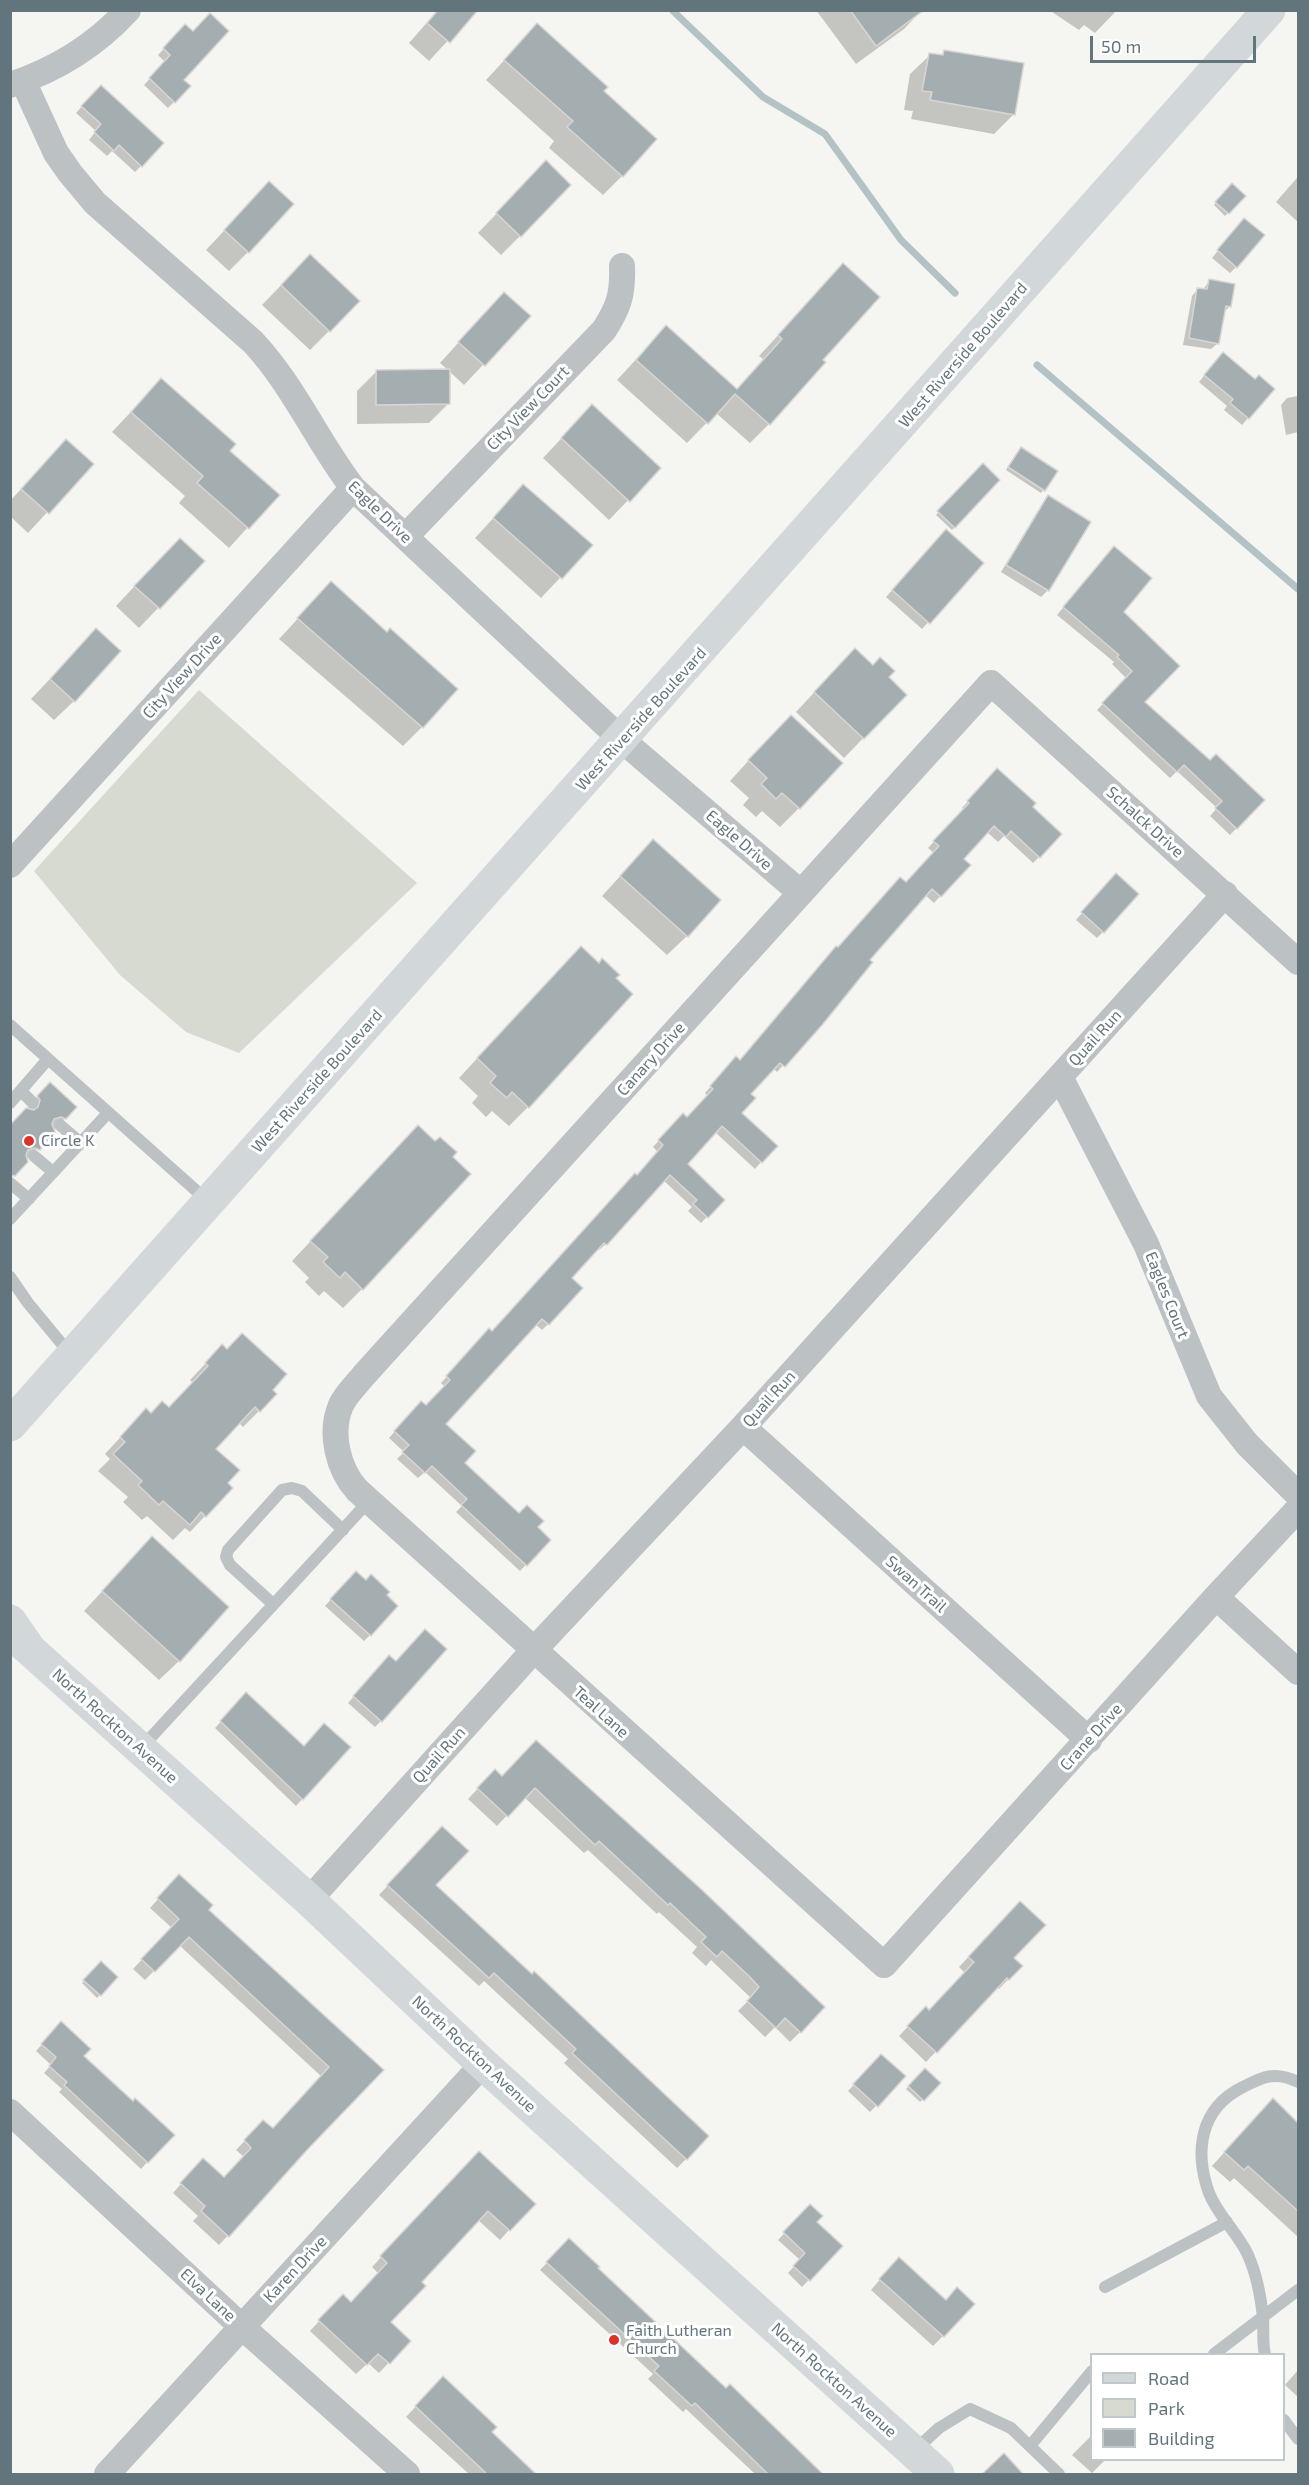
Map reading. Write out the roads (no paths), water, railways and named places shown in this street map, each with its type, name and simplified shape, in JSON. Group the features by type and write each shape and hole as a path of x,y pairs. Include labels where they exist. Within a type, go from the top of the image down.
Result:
{"main road":[{"name":"West Riverside Boulevard","path":"10,1437 16,1415 210,1202 1269,10"},
{"name":"North Rockton Avenue","path":"15,1635 309,1900 483,2064 938,2475"}],"street":[{"path":"17,83 77,54 108,32 128,10"},
{"name":"Eagle Drive","path":"17,83 56,153 95,203 266,356 301,404 339,469 353,488 622,740 801,893"},
{"name":"City View Court","path":"405,537 604,330 617,310 623,288 622,266"},
{"name":"City View Drive","path":"10,865 353,488"},
{"name":"Canary Drive","path":"337,1446 337,1419 340,1406 352,1390 991,683"},
{"name":"Schalck Drive","path":"991,683 1299,962"},
{"name":"Quail Run","path":"309,1900 533,1651 743,1427 1225,894"},
{"name":"Eagles Court","path":"1060,1077 1146,1244 1209,1396 1247,1444 1299,1495"},
{"name":"Swan Trail","path":"743,1427 1089,1740"},
{"name":"Teal Lane","path":"337,1446 346,1476 369,1501 884,1965"},
{"name":"Crane Drive","path":"884,1965 1216,1597 1299,1509"},
{"path":"1216,1597 1299,1672"},
{"name":"Karen Drive","path":"107,2475 483,2064"},
{"name":"Elva Lane","path":"10,2112 241,2326 408,2475"}],"lane":[{"path":"10,1025 210,1202"},
{"path":"10,1103 48,1059"},
{"path":"21,1091 32,1101"},
{"path":"10,1219 108,1113"},
{"path":"60,1125 81,1143"},
{"path":"34,1156 53,1172"},
{"path":"10,1183 29,1199"},
{"path":"10,1277 28,1303 72,1356"},
{"path":"273,1604 230,1565 226,1557 228,1550 282,1490 292,1488 302,1491 343,1530"},
{"path":"141,1749 369,1501"},
{"path":"1265,2353 1263,2318 1248,2256 1209,2194 1201,2157 1202,2131 1217,2107 1233,2092 1252,2082 1262,2077 1285,2076 1299,2082"},
{"path":"1105,2287 1227,2222"},
{"path":"1217,2353 1299,2290"},
{"path":"1030,2446 1090,2374"},
{"path":"913,2452 939,2428 970,2409 1011,2428 1059,2475"},
{"path":"1285,2421 1299,2439"}],"waterway":[{"path":"672,10 763,97 825,134 901,240 955,293"},
{"path":"1037,365 1298,589"}],"place":[{"name":"Circle K","path":"29,1141"},
{"name":"Faith Lutheran Church","path":"614,2340"}]}
